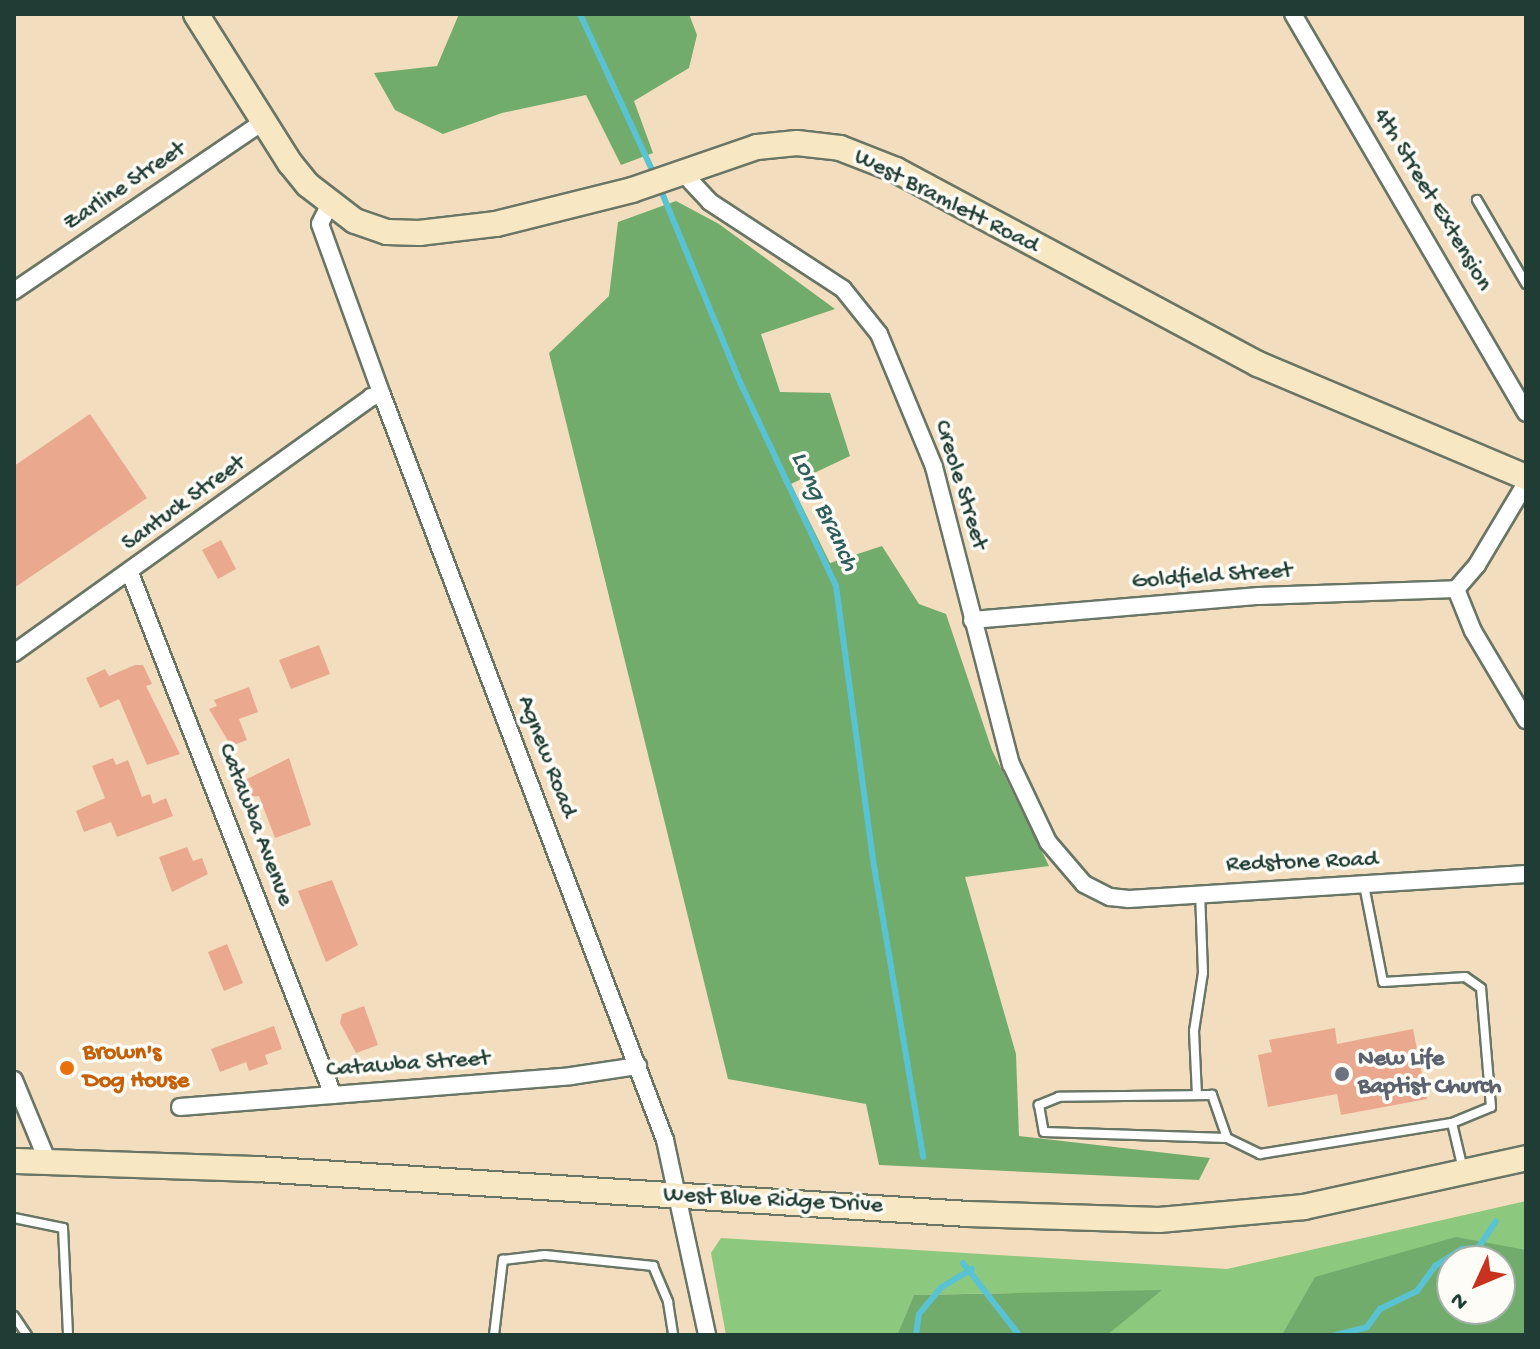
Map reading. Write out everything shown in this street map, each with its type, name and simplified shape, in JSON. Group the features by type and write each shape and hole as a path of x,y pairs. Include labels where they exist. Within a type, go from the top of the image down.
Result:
{"main road":[{"name":"West Bramlett Road","path":"196,14 308,185 355,221 387,232 419,233 543,215 678,176 739,152 777,144 816,144 860,154 1258,364 1526,480"},
{"name":"West Blue Ridge Drive","path":"14,1161 257,1169 1159,1220 1304,1207 1526,1158"}],"street":[{"name":"4th Street Extension","path":"1293,14 1526,413"},
{"name":"Zarline Street","path":"14,291 264,121"},
{"name":"Creole Street","path":"678,176 710,202 843,289 871,319 934,467 1011,764 1048,842 1084,884"},
{"name":"Agnew Road","path":"330,204 320,224 382,395 638,1066 678,1195 707,1335"},
{"name":"Santuck Street","path":"14,653 130,573 371,397 382,395"},
{"path":"1526,480 1477,565 1456,589 1473,631 1526,720"},
{"name":"Catawba Avenue","path":"130,573 333,1095"},
{"name":"Goldfield Street","path":"972,620 1259,596 1456,589"},
{"name":"Redstone Road","path":"1084,884 1120,899 1526,874"},
{"name":"Catawba Street","path":"180,1107 638,1066"},
{"path":"14,1080 48,1162"}],"lane":[{"path":"1477,200 1526,284"},
{"path":"1227,1138 1212,1095 1059,1097 1039,1105 1044,1132 1227,1138 1260,1154 1452,1123 1491,1107 1481,988 1465,977 1383,982 1364,885"},
{"path":"1197,1095 1194,1031 1203,973 1200,892"},
{"path":"1452,1123 1464,1173"},
{"path":"14,1218 63,1228 68,1335"},
{"path":"494,1335 503,1260 545,1255 653,1266 668,1302 673,1335"},
{"path":"14,1316 26,1335"}],"green space":[{"path":"459,14 689,14 697,35 689,68 634,101 653,153 621,165 586,95 502,113 443,134 395,110 374,73 437,66"},
{"path":"676,201 719,224 835,309 761,334 780,392 830,393 850,456 791,484 830,563 882,546 919,604 946,614 992,750 1049,866 965,877 1016,1054 1019,1136 1210,1158 1199,1180 879,1165 866,1104 728,1079 549,353 609,296 618,222"},
{"path":"1526,1201 1526,1335 1037,1335 1011,1293 914,1295 897,1335 726,1335 711,1253 721,1238 1227,1269"},
{"path":"1456,1237 1499,1245 1436,1245 1436,1325 1516,1325 1516,1248 1526,1250 1526,1335 1282,1335 1315,1277"},
{"path":"1162,1290 1107,1335 897,1335 914,1295"}],"building":[{"path":"90,414 147,498 14,588 14,466"},
{"path":"221,540 236,569 218,579 202,550"},
{"path":"319,645 330,674 291,689 279,660"},
{"path":"135,665 143,665 152,684 146,686 180,754 147,765 119,699 100,708 86,678 105,669 109,676"},
{"path":"249,687 258,712 239,719 247,740 231,746 209,709 217,706 214,700"},
{"path":"113,758 116,765 128,760 142,797 150,794 153,804 166,798 173,816 117,837 111,822 84,832 76,811 105,798 92,766"},
{"path":"289,758 311,825 275,838 259,796 249,797 243,781"},
{"path":"187,847 193,861 202,858 208,874 172,892 159,857"},
{"path":"332,880 358,945 326,962 298,891"},
{"path":"227,944 243,983 224,991 208,952"},
{"path":"364,1006 378,1045 356,1053 340,1023 342,1014"},
{"path":"274,1026 282,1049 265,1055 268,1064 249,1071 246,1062 220,1072 211,1049"},
{"name":"New Life Baptist Church","path":"1335,1028 1337,1044 1413,1029 1427,1099 1341,1115 1337,1094 1268,1107 1258,1055 1272,1052 1269,1040"}],"waterway":[{"name":"Long Branch","path":"580,14 654,174"},
{"name":"Long Branch","path":"660,188 740,382 836,586 874,866 923,1157"},
{"path":"1336,1335 1367,1327 1380,1309 1417,1291 1435,1266 1462,1249 1478,1248 1496,1221"},
{"name":"Long Branch","path":"963,1263 1019,1335"},
{"path":"916,1335 919,1314 942,1287 972,1269"}],"place":[{"name":"Brown's Dog House","path":"67,1068"},
{"name":"New Life Baptist Church","path":"1342,1074"}]}
